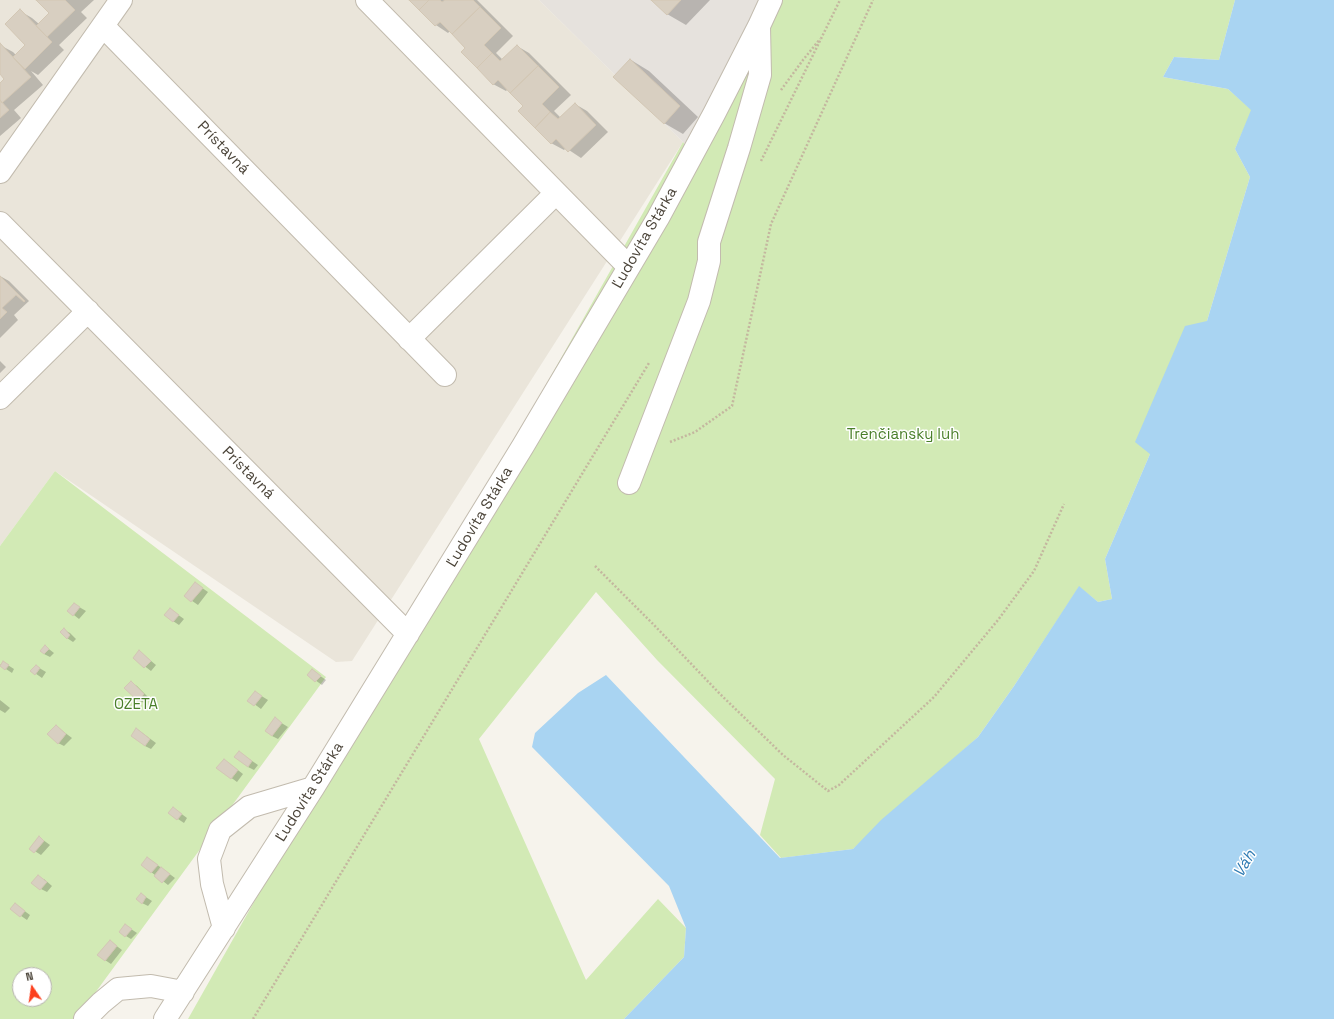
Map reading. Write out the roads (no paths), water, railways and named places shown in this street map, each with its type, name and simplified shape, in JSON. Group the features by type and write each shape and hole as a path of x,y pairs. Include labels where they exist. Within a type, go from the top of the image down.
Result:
{"street":[{"path":"0,172 121,0"},
{"path":"367,0 628,266"},
{"name":"Ľudovíta Stárka","path":"165,1019 313,788 523,446 628,266 658,218 714,114 771,0"},
{"name":"Prístavná","path":"103,26 445,375"},
{"path":"629,483 699,300 709,261 709,242 739,148 760,75 759,26"},
{"path":"409,339 556,193"},
{"name":"Prístavná","path":"0,223 408,634"},
{"path":"0,398 88,311"},
{"path":"224,928 212,884 209,859 220,830 249,807 313,788"},
{"path":"85,1019 118,989 151,986 183,992"}],"water":[{"name":"Váh","path":"1235,0 1334,0 1334,1019 624,1019 684,957 686,928 669,886 532,747 535,733 578,693 606,675 780,858 853,849 881,820 978,737 1014,686 1079,586 1098,602 1112,599 1105,559 1150,454 1135,442 1185,326 1207,321 1250,177 1235,149 1251,110 1228,89 1163,77 1174,57 1219,60"}],"park label":[{"name":"Trenčiansky luh","path":"903,435"},
{"name":"OZETA","path":"136,705"}]}
